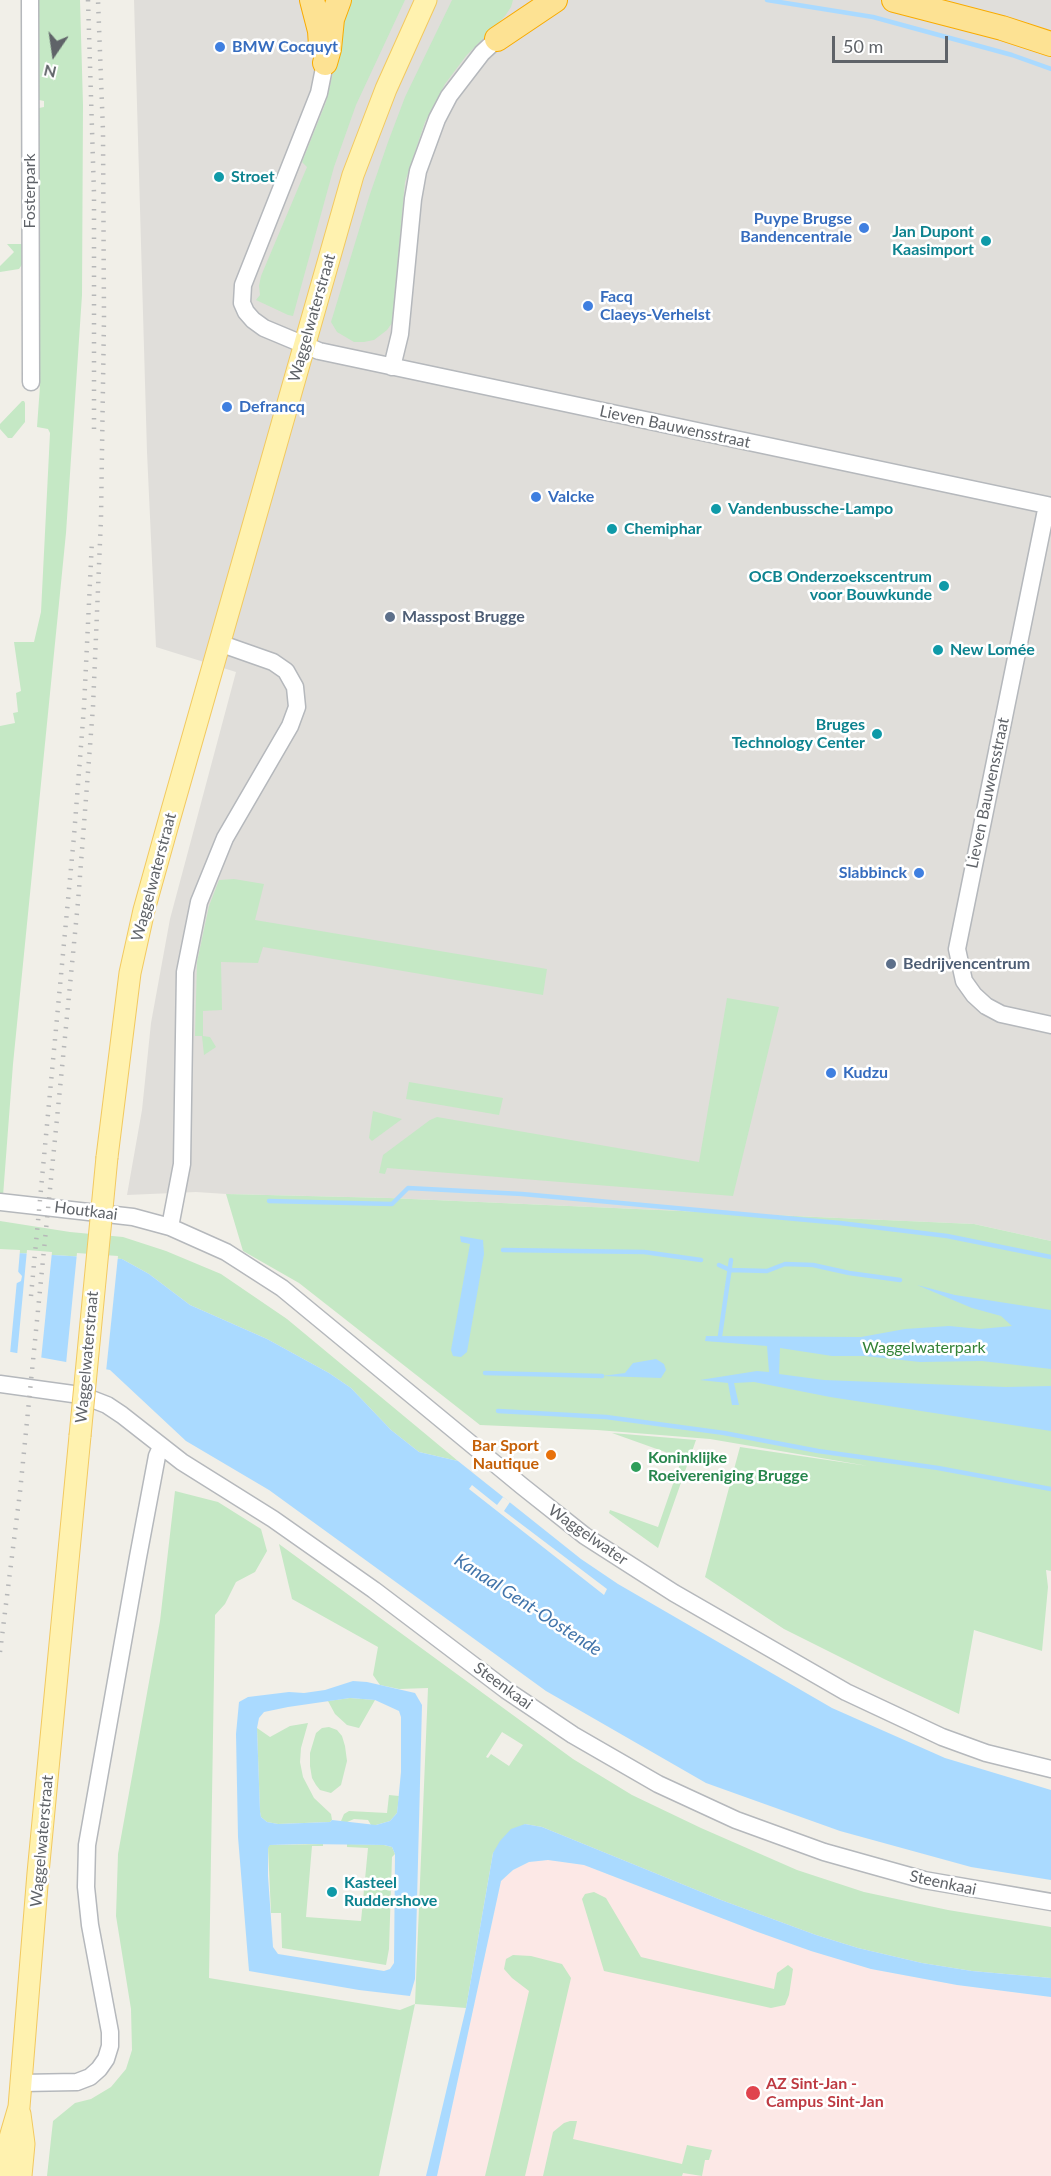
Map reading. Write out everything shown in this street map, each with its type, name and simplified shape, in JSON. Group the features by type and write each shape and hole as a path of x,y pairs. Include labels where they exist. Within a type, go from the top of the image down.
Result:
{"highway":[{"path":"312,0 325,63"},
{"path":"325,63 332,19 339,0"},
{"path":"496,39 514,17 521,0"},
{"path":"496,39 555,0"},
{"path":"894,0 1002,28 1051,44"},
{"path":"961,0 1017,16 1051,29"}],"main road":[{"name":"Waggelwaterstraat","path":"5,2176 9,2141 19,2107 39,1861 107,1157 123,1023 137,942 219,643 357,165 386,89 426,0"},
{"name":"Waggelwaterstraat","path":"19,2107 24,2144 21,2176"}],"street":[{"name":"Fosterpark","path":"30,0 31,382"},
{"path":"392,367 400,334 418,171 437,119 449,96 482,53 496,39"},
{"name":"Lieven Bauwensstraat","path":"325,63 319,93 247,272 241,294 246,312 264,328 319,351 1049,505 957,949 964,981 986,1006 1000,1014 1051,1025"},
{"path":"170,1227 182,1164 185,972 199,902 225,838 290,726 297,707 295,687 286,671 273,662 219,643"},
{"name":"Houtkaai","path":"0,1202 133,1217 170,1227"},
{"name":"Waggelwater","path":"170,1227 225,1252 282,1288 585,1536 674,1593 846,1692 942,1737 986,1753 1051,1769"},
{"name":"Steenkaai","path":"0,1384 89,1398 122,1415 182,1462 282,1525 374,1590 506,1690 573,1735 658,1784 736,1820 824,1852 924,1880 1051,1902"},
{"path":"21,2083 77,2082 90,2077 103,2064 110,2046 110,2032 90,1924 86,1887 87,1845 157,1456 162,1447"}],"shaded area":[{"path":"134,0 1051,0 1051,1241 974,1224 389,1198 196,1192 127,1195 142,1110 151,1023 170,919 236,672 156,647 147,452"},
{"name":"AZ Sint-Jan - Campus Sint-Jan","path":"548,1860 584,1865 755,1931 871,1969 957,1985 1051,1997 1051,2176 437,2176 501,1881 513,1870 529,1862"}],"green space":[{"path":"36,0 80,0 83,105 82,295 66,533 13,1064 3,1196 0,1194 0,726 15,723 13,713 18,712 16,693 21,691 14,642 34,642 41,612 50,433 48,429 37,427 40,386 39,108 44,107 44,101 39,100"},
{"path":"345,0 405,0 356,105 334,167 293,316 256,300 260,295 261,276 307,167 302,162 326,102"},
{"path":"452,0 513,0 505,16 466,56 445,84 425,122 405,182 392,323 374,340 354,342 337,332 331,322 388,142 405,97"},
{"path":"7,244 25,244 25,260 19,269 0,272 0,266 14,252"},
{"path":"22,401 25,403 25,422 12,438 8,438 0,429 0,424"},
{"path":"234,879 264,884 255,920 547,969 543,995 263,947 258,963 221,962 222,1010 203,1011 203,1036 210,1037 216,1047 204,1055 202,1036 195,1036 197,962 209,906 219,880"},
{"path":"727,998 779,1007 733,1196 387,1168 385,1174 379,1173 383,1155 437,1117 699,1162"},
{"path":"409,1082 503,1098 499,1115 406,1099"},
{"path":"373,1111 402,1119 372,1141 369,1138"},
{"name":"Waggelwaterpark","path":"226,1194 389,1198 974,1224 1051,1241 1051,1571 1046,1570 1048,1587 1042,1651 974,1630 959,1714 784,1629 705,1577 740,1447 868,1466 710,1439 597,1430 480,1425 299,1283 243,1251"},
{"path":"0,1221 70,1232 123,1237 166,1251 221,1274 287,1319 458,1461 419,1452 391,1430 351,1388 329,1373 267,1339 190,1305 149,1274 122,1259 0,1252"},
{"path":"612,1433 696,1440 658,1548 609,1513 610,1510 658,1527 682,1458"},
{"path":"175,1491 218,1502 261,1529 267,1551 255,1572 236,1582 225,1604 215,1615 209,1978 400,2010 415,2004 379,2176 47,2176 53,2121 75,2103 91,2099 111,2087 126,2069 132,2050 131,2009 116,1916 118,1854 160,1621"},
{"path":"279,1544 573,1759 632,1795 797,1870 864,1892 948,1910 1051,1927 1051,1978 972,1971 922,1963 858,1948 816,1935 721,1900 542,1827 525,1824 493,1853 466,2008 415,2004 428,1688 399,1689 380,1685 373,1675 378,1647 292,1599","holes":["502,1732 523,1745 509,1766 491,1754 488,1758 486,1757"]},
{"path":"350,1698 375,1700 359,1728 347,1725 335,1714 328,1701"},
{"path":"308,1723 301,1748 300,1762 303,1777 314,1798 331,1814 332,1820 330,1822 278,1824 267,1822 261,1817 260,1812 257,1728 270,1737 290,1726"},
{"path":"329,1727 337,1730 342,1736 347,1761 341,1785 331,1793 320,1790 316,1785 310,1766 310,1753 316,1733 322,1728"},
{"path":"389,1795 399,1796 397,1813 390,1821 371,1825 368,1820 354,1819 345,1823 341,1821 344,1814 349,1811 387,1813"},
{"path":"323,1844 323,1846 312,1846 306,1917 361,1921 368,1848 347,1847 347,1844 392,1847 395,1854 392,1857 389,1949 386,1965 282,1948 281,1913 271,1913 268,1847 270,1845"},
{"path":"594,1892 606,1898 641,1957 774,1989 777,1973 788,1965 793,1969 785,2005 771,2008 604,1971 582,1899 585,1894"},
{"path":"513,1955 531,1956 562,1964 571,1978 525,2176 485,2176 529,1991 504,1969 506,1959"},
{"path":"570,2121 577,2121 573,2139 682,2164 687,2145 712,2150 709,2160 705,2160 702,2176 683,2173 682,2176 543,2176 553,2132"}],"water":[{"path":"460,1236 483,1240 484,1254 467,1352 461,1357 453,1356 451,1350 470,1244 461,1242"},
{"name":"Kanaal Gent-Oostende","path":"0,1252 122,1259 149,1274 190,1305 267,1339 329,1373 351,1388 391,1430 419,1452 458,1461 581,1559 618,1584 832,1708 945,1758 1051,1790 1051,1880 971,1867 840,1831 706,1783 546,1691 269,1490 186,1441 110,1370 0,1350 15,1284 21,1281 22,1276"},
{"path":"917,1285 955,1295 1051,1310 1051,1369 982,1361 920,1362 865,1356 832,1356 780,1348 779,1374 824,1380 1006,1387 1051,1386 1051,1431 830,1397 754,1382 734,1383 739,1405 732,1405 728,1383 700,1380 757,1371 769,1372 767,1346 705,1341 706,1336 861,1337 905,1329 949,1326 980,1329 1012,1326 1001,1316 972,1308"},
{"path":"656,1359 664,1364 666,1370 661,1378 602,1376 625,1373 633,1363"},
{"path":"353,1681 367,1682 415,1693 422,1705 415,1979 410,1996 359,1990 249,1971 238,1837 236,1734 239,1702 248,1697 325,1690","holes":["350,1698 375,1700 399,1711 401,1717 401,1772 397,1813 390,1821 376,1825 332,1820 330,1822 278,1824 267,1822 261,1817 260,1811 257,1728 259,1718 264,1712","270,1845 392,1847 395,1854 394,1963 390,1969 384,1971 278,1954 273,1947 268,1848"]},
{"path":"525,1824 542,1827 721,1900 858,1948 922,1963 972,1971 1051,1978 1051,1997 957,1985 871,1969 755,1931 584,1865 548,1860 529,1862 513,1870 501,1881 437,2176 426,2176 466,2008 493,1853 511,1829"}],"pier":[{"path":"0,1249 20,1250 18,1274 0,1271"},
{"path":"27,1250 52,1252 41,1360 17,1356"},
{"path":"77,1253 118,1256 106,1372 66,1364"},
{"path":"0,1279 17,1280 10,1354 0,1353"},
{"path":"472,1485 497,1505 503,1497 510,1502 504,1511 607,1589 604,1595 469,1489"}],"waterway":[{"path":"767,0 873,17 1012,55 1051,69"},
{"path":"269,1201 392,1204 408,1188 522,1194 840,1223 947,1236 1051,1257"},
{"path":"503,1250 644,1252 701,1260"},
{"path":"720,1336 731,1260"},
{"path":"719,1265 730,1270 767,1271 785,1264 813,1265 900,1280"},
{"path":"485,1373 602,1376"},
{"path":"498,1411 606,1417 724,1433 818,1451 938,1468 1051,1489"}],"railway":[{"path":"88,0 94,194 94,429"},
{"path":"0,1652 20,1492 62,1068 93,707 101,518 104,318 103,131 98,0"},
{"path":"31,1296 74,836 84,707 92,540"}],"place":[{"name":"BMW Cocquyt","path":"220,47"},
{"name":"Stroet","path":"219,177"},
{"name":"Puype Brugse Bandencentrale","path":"864,228"},
{"name":"Jan Dupont Kaasimport","path":"986,241"},
{"name":"Facq Claeys-Verhelst","path":"588,306"},
{"name":"Defrancq","path":"227,407"},
{"name":"Valcke","path":"536,497"},
{"name":"Vandenbussche-Lampo","path":"716,509"},
{"name":"Chemiphar","path":"612,529"},
{"name":"OCB Onderzoekscentrum voor Bouwkunde","path":"944,586"},
{"name":"Masspost Brugge","path":"390,617"},
{"name":"New Lomée","path":"938,650"},
{"name":"Bruges Technology Center","path":"877,734"},
{"name":"Slabbinck","path":"919,873"},
{"name":"Bedrijvencentrum","path":"891,964"},
{"name":"Kudzu","path":"831,1073"},
{"name":"Bar Sport Nautique","path":"551,1455"},
{"name":"Koninklijke Roeivereniging Brugge","path":"636,1467"},
{"name":"Kasteel Ruddershove","path":"332,1892"},
{"name":"AZ Sint-Jan - Campus Sint-Jan","path":"753,2093"}]}
